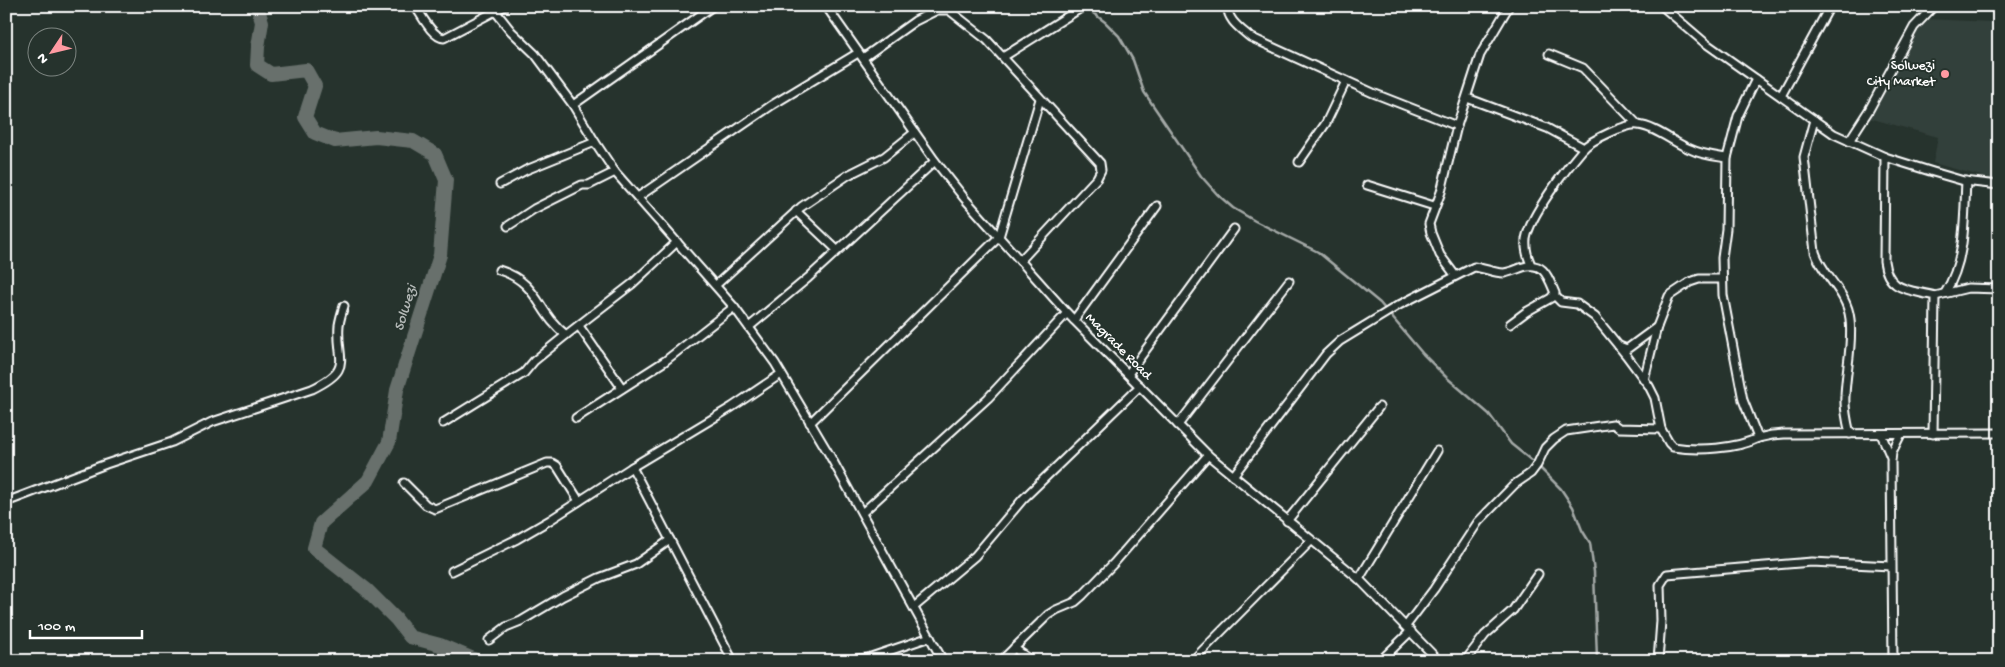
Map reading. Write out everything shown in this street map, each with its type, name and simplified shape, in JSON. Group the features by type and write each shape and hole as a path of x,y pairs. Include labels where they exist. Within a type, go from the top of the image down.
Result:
{"street":[{"path":"415,6 434,33 440,38 444,38 504,7"},
{"path":"573,105 713,6"},
{"name":"Magrade Road","path":"826,6 934,161 998,237 1067,313 1208,455 1311,542 1359,579 1409,628 1439,661"},
{"path":"1003,57 1084,6"},
{"path":"1228,6 1227,9 1230,17 1250,37 1346,81 1457,126"},
{"path":"1455,275 1440,256 1429,224 1447,172 1457,126 1480,55 1509,6"},
{"path":"1662,6 1704,42 1834,134 1885,157 1966,181 1999,185"},
{"path":"1781,96 1830,6"},
{"path":"1849,141 1869,110 1914,27 1934,6"},
{"path":"638,197 772,105 861,56 930,12 944,9 954,13 987,40 1102,166 1096,178 1020,261"},
{"path":"496,12 511,31 535,54 573,105 616,172 716,285 749,327 781,374 810,423 943,661"},
{"path":"1549,54 1583,68 1637,124 1690,149 1706,155 1727,158"},
{"path":"1756,79 1738,116 1727,158 1726,229 1722,258 1722,279 1723,294 1743,400 1758,438"},
{"path":"1299,162 1326,123 1346,81"},
{"path":"1467,98 1547,128 1584,148"},
{"path":"810,423 998,237 1040,99"},
{"path":"1814,120 1806,146 1805,169 1815,252 1818,262 1848,306 1851,354 1844,396 1846,420 1850,434"},
{"path":"1530,265 1525,249 1526,237 1532,223 1545,200 1584,148 1607,134 1637,124"},
{"path":"716,285 796,211 822,191 848,175 884,157 914,133"},
{"path":"500,184 526,170 595,142"},
{"path":"1885,157 1884,260 1888,277 1899,287 1935,296 1968,288 1999,289"},
{"path":"749,327 808,278 934,161"},
{"path":"508,226 534,209 582,185 589,185 616,172"},
{"path":"1945,293 1953,280 1961,251 1966,181"},
{"path":"1367,185 1434,206"},
{"path":"1074,320 1156,206"},
{"path":"796,211 838,250"},
{"path":"1128,374 1234,229"},
{"path":"443,423 524,372 534,361 632,284 677,242"},
{"path":"1233,476 1326,354 1340,341 1399,304 1474,267 1497,273 1530,265 1539,267 1545,273 1556,293 1554,295"},
{"path":"500,270 522,280 538,299 549,320 566,335"},
{"path":"1644,380 1657,328 1669,296 1690,282 1699,279 1722,279"},
{"path":"1178,425 1289,281"},
{"path":"1510,324 1554,295"},
{"path":"1554,295 1561,302 1577,304 1596,317 1644,380 1655,398 1661,429 1673,447 1727,447 1747,444 1758,438 1772,435 1999,433"},
{"path":"1933,434 1935,296"},
{"path":"6,502 106,464 172,442 212,422 312,389 327,382 337,373 342,359 339,325 344,306"},
{"path":"576,418 665,361 734,307"},
{"path":"862,513 988,398 1067,313"},
{"path":"579,326 622,388"},
{"path":"1618,346 1627,349 1657,328"},
{"path":"452,571 516,539 732,407 781,374"},
{"path":"914,607 975,556 1023,499 1140,386"},
{"path":"1287,521 1380,406"},
{"path":"1380,661 1409,628 1478,522 1515,484 1531,473 1545,448 1554,439 1566,431 1613,424 1619,428 1661,429"},
{"path":"1880,434 1892,458"},
{"path":"1894,661 1891,566 1893,524 1892,452 1900,434"},
{"path":"1359,579 1437,451"},
{"path":"1001,661 1048,615 1075,602 1083,595 1114,563 1208,455"},
{"path":"404,483 426,505 435,509 547,463 552,463 557,466 579,501"},
{"path":"632,467 733,661"},
{"path":"489,640 506,627 521,621 563,596 599,578 636,564 670,540"},
{"path":"1192,661 1311,542"},
{"path":"1658,661 1661,621 1660,585 1667,574 1812,562 1891,566"},
{"path":"1465,661 1485,635 1514,610 1538,574"},
{"path":"834,661 868,658 930,637"},
{"path":"1014,648 1032,661"}],"shaded area":[{"name":"Solwezi City Market","path":"1987,6 1999,6 1999,181 1933,163 1938,137 1869,118 1914,29 1925,19 1993,22"}],"waterway":[{"name":"Solwezi","path":"257,6 262,22 257,65 271,74 306,70 315,86 305,117 315,133 335,141 376,137 413,141 435,154 446,180 440,255 397,390 389,442 368,481 321,523 314,548 367,590 396,619 410,637 440,645 478,661"},
{"path":"1085,7 1105,22 1119,36 1133,60 1144,92 1201,176 1217,194 1233,208 1255,221 1318,252 1380,303 1423,354 1446,377 1489,414 1511,444 1537,465 1561,489 1573,507 1582,530 1590,543 1594,572 1597,659"}],"place":[{"name":"Solwezi City Market","path":"1945,74"}]}
